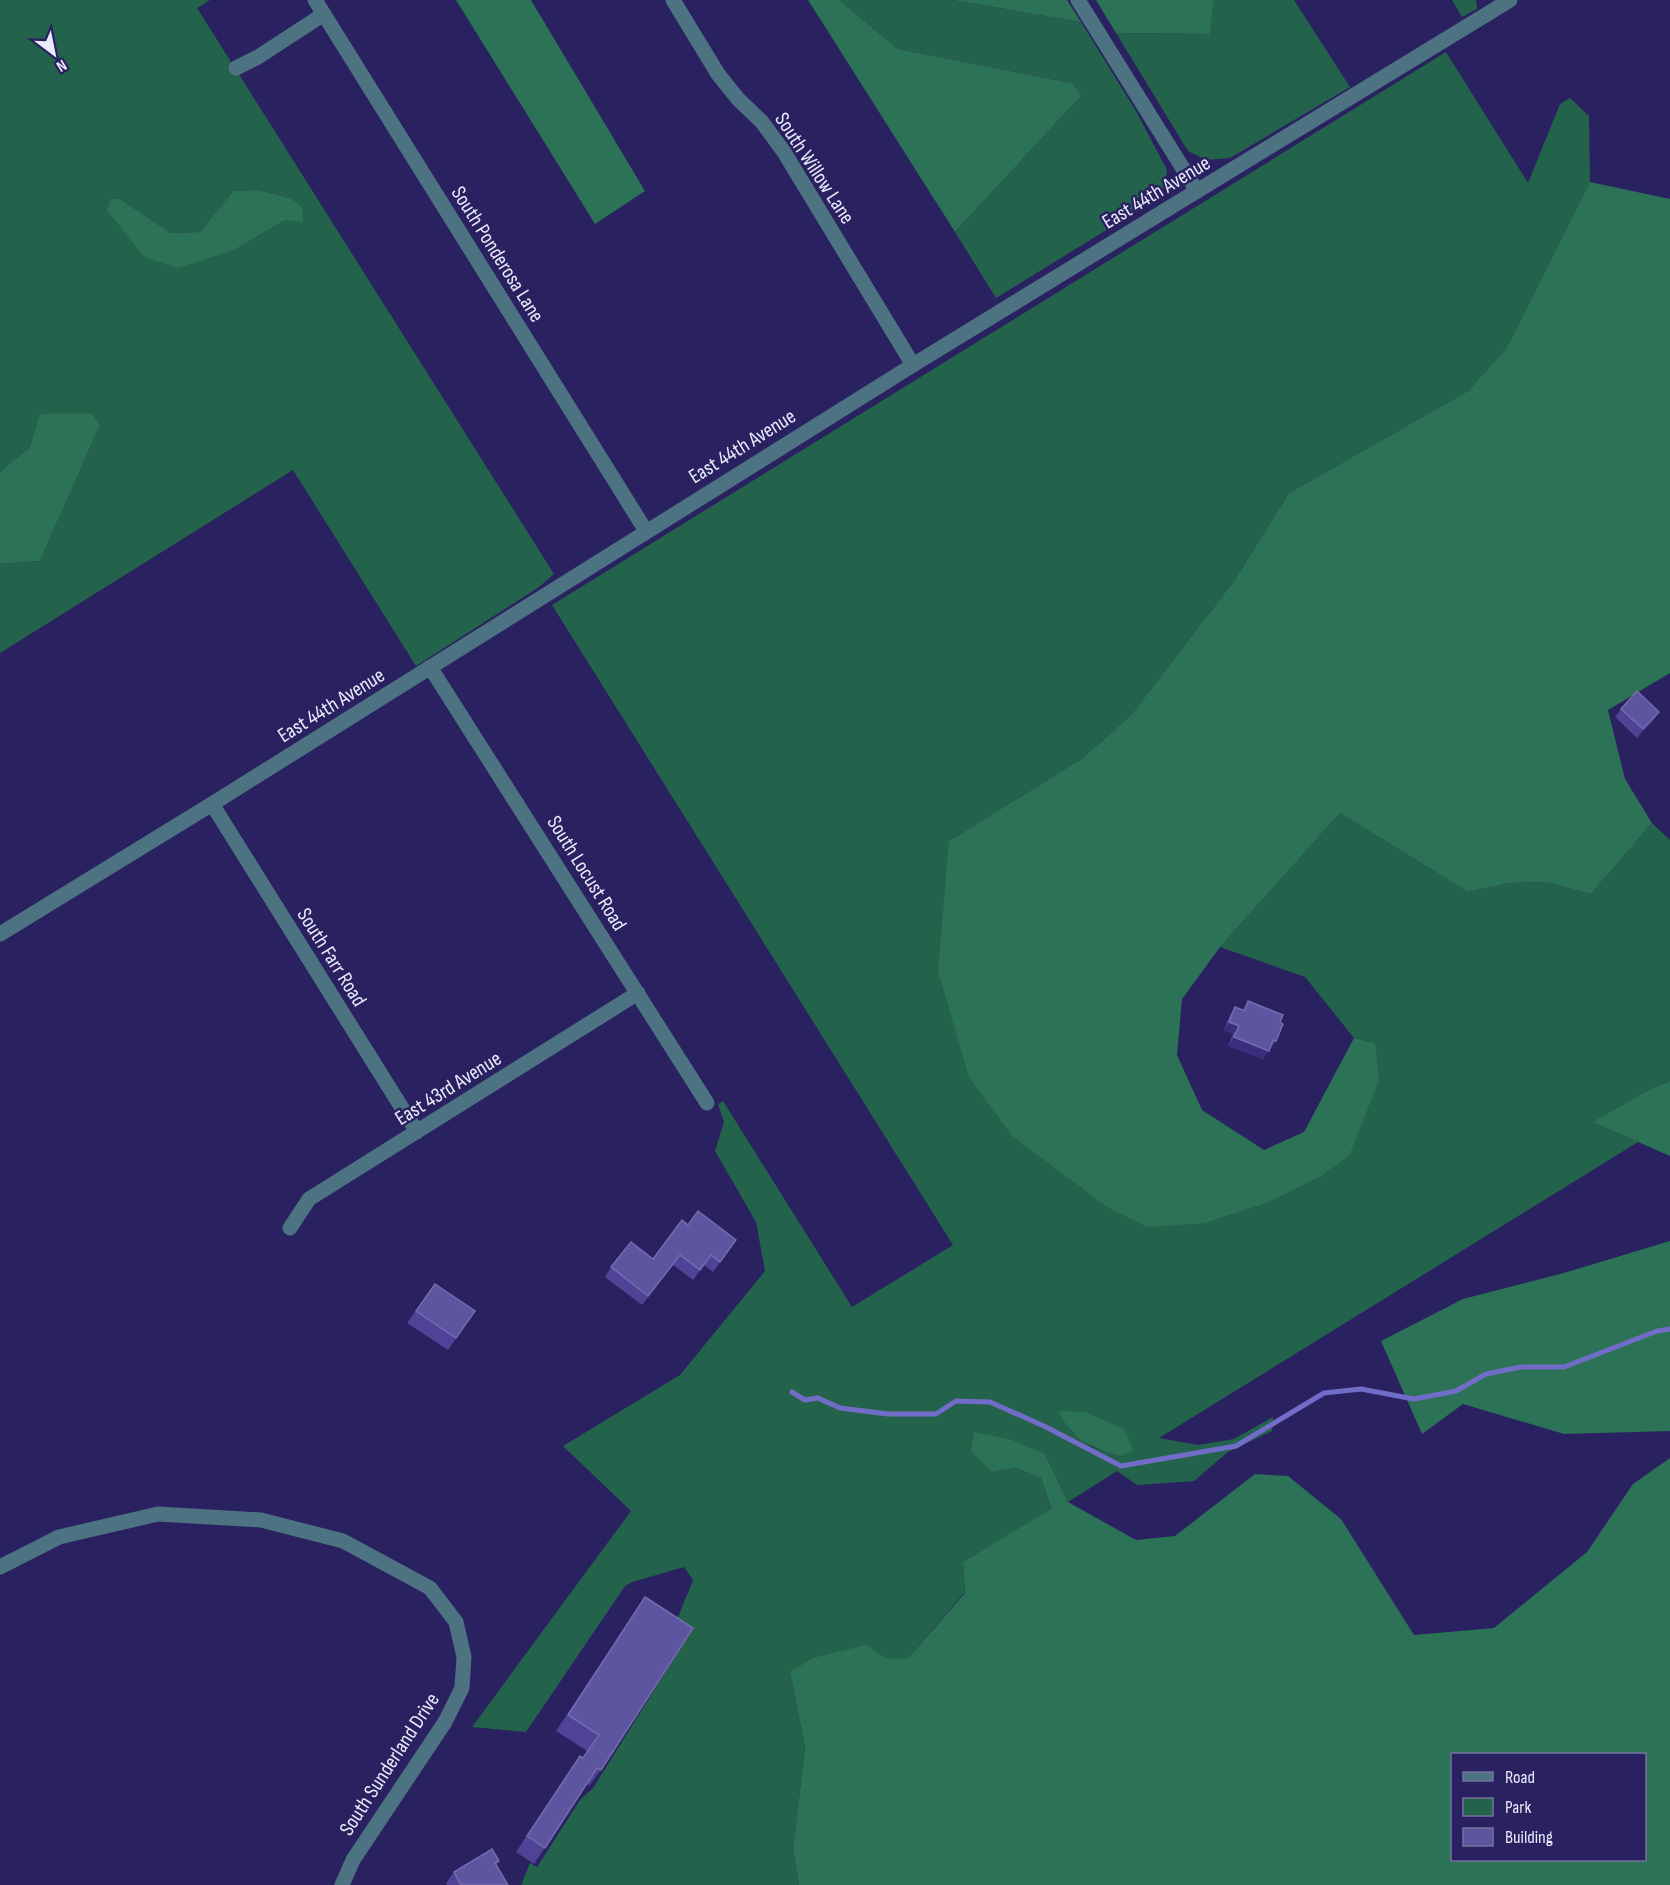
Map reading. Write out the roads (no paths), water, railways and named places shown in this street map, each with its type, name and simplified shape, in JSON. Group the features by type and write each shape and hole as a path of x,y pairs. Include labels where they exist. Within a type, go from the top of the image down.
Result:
{"street":[{"name":"South Ponderosa Lane","path":"315,0 646,531"},
{"name":"South Willow Lane","path":"673,0 718,74 738,99 762,122 784,152 914,365"},
{"path":"1078,0 1197,191"},
{"name":"East 44th Avenue","path":"0,934 914,365 1510,0"},
{"path":"236,68 258,57 324,14"},
{"name":"South Locust Road","path":"430,667 707,1103"},
{"name":"South Farr Road","path":"212,804 417,1132"},
{"name":"East 43rd Avenue","path":"290,1228 309,1199 638,993"},
{"name":"South Sunderland Drive","path":"0,1567 59,1537 158,1514 261,1520 343,1541 430,1588 456,1622 464,1657 462,1688 445,1722 352,1860 342,1885"}],"waterway":[{"path":"792,1392 805,1400 818,1398 840,1408 888,1414 936,1414 956,1401 990,1402 1044,1426 1121,1466 1236,1446 1324,1393 1361,1389 1414,1399 1456,1391 1486,1374 1521,1367 1564,1367 1657,1331 1670,1329"}]}
